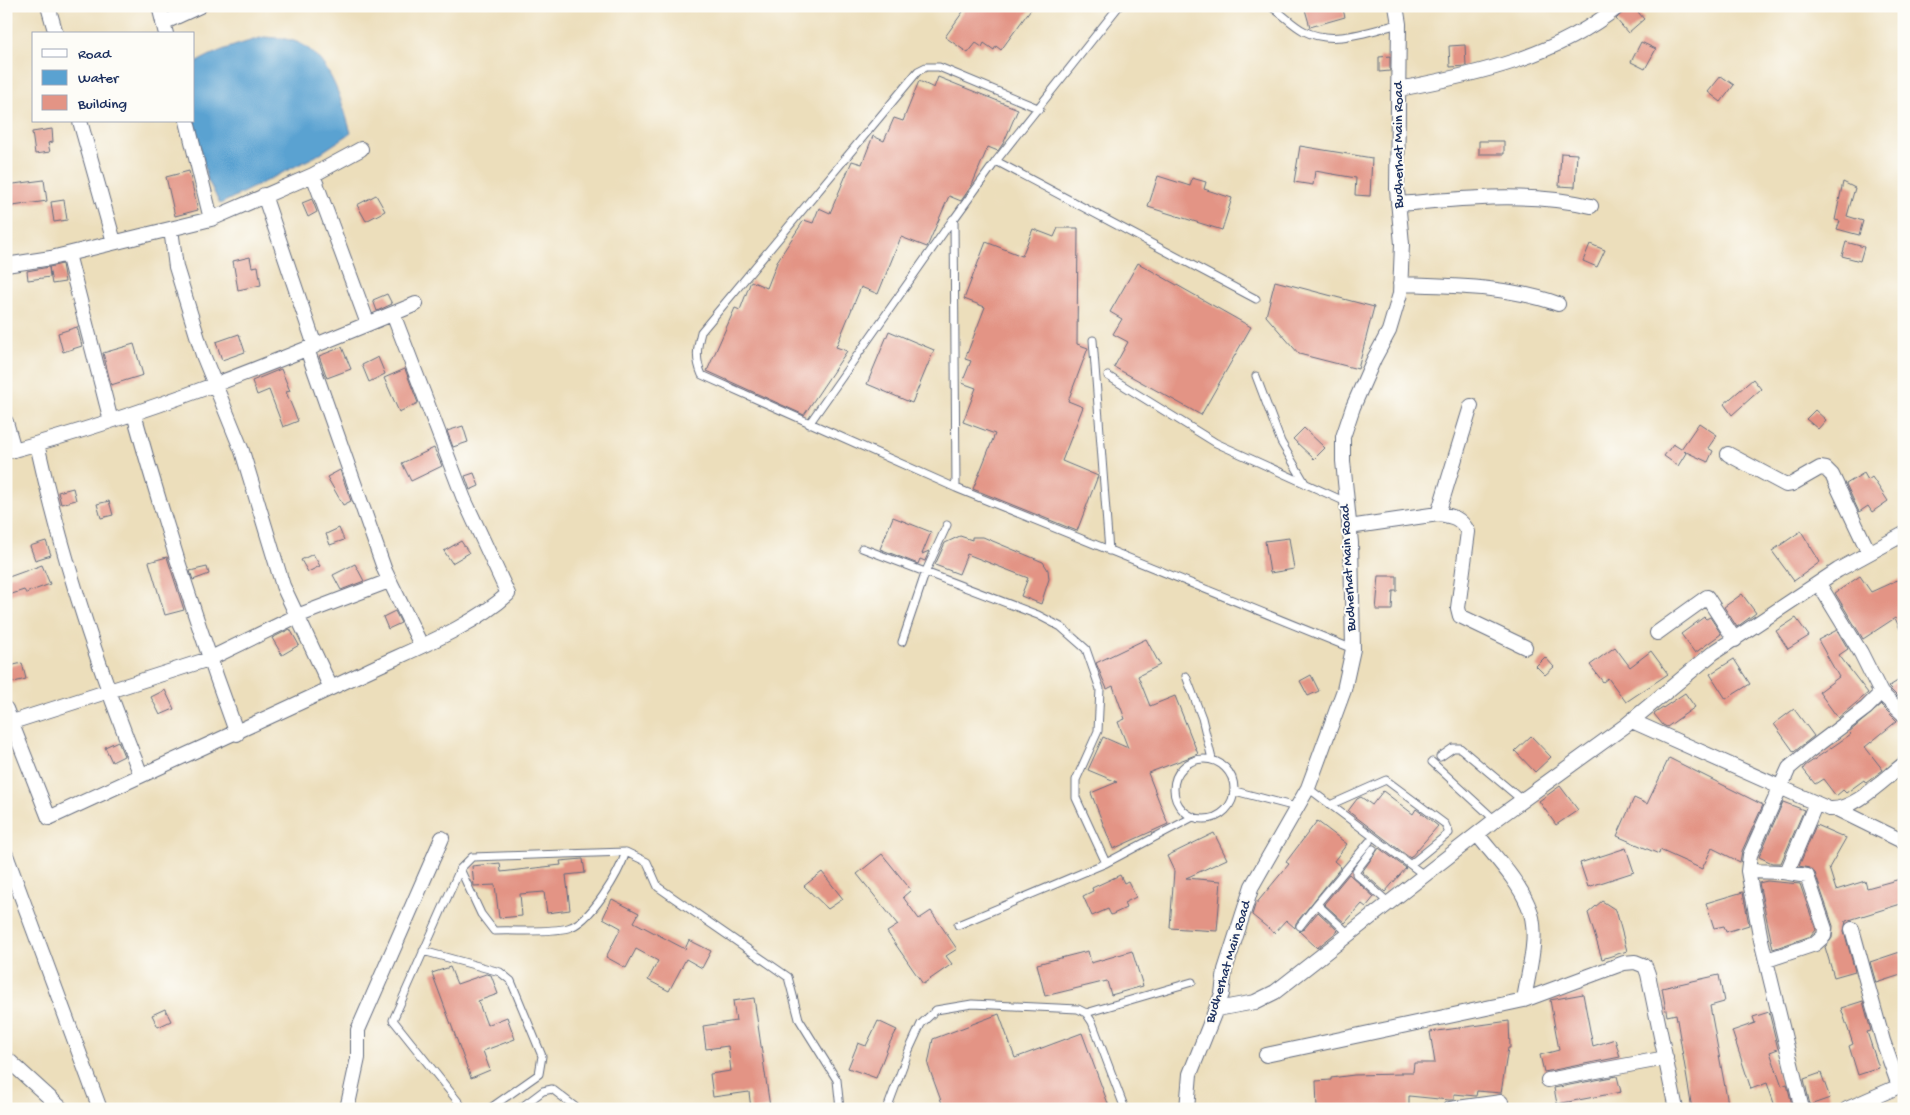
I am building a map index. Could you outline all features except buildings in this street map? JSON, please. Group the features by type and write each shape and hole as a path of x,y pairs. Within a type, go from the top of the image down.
{"street":[{"path":"48,6 55,32"},
{"path":"159,6 164,28 200,6"},
{"name":"Budherhat Main Road","path":"1187,1109 1190,1074 1222,994 1225,970 1252,886 1308,788 1344,690 1352,649 1353,605 1343,437 1352,407 1389,331 1400,294 1402,244 1398,204 1399,89 1396,6"},
{"path":"1399,89 1474,74 1522,59 1559,45 1602,19 1619,6"},
{"path":"80,122 114,242"},
{"path":"187,122 211,219"},
{"path":"6,265 68,254 211,219 313,175 361,149"},
{"path":"313,175 368,324"},
{"path":"264,195 311,347 389,581 421,645"},
{"path":"1398,204 1504,196 1564,200 1591,206"},
{"path":"171,229 176,267 203,355 242,450 283,586 331,688"},
{"path":"68,254 111,421"},
{"path":"1400,284 1438,285 1510,292 1539,297 1558,304"},
{"path":"6,422 10,451 37,444 134,414 215,385 416,304"},
{"path":"6,709 9,723 49,818 141,775 236,734 421,645 491,610 508,594 464,499 393,314"},
{"path":"1438,514 1471,406"},
{"path":"134,414 163,519 236,734"},
{"path":"37,444 53,516 108,692 141,775"},
{"path":"1728,454 1786,485 1792,484 1820,468 1826,470 1832,476 1869,553"},
{"path":"1349,527 1438,514 1452,516 1463,521 1468,532 1458,608 1460,616 1525,648"},
{"path":"1217,1009 1255,1002 1275,992 1495,820 1632,720 1713,653 1838,570 1904,534"},
{"path":"9,723 209,659 297,616 389,581"},
{"path":"1819,584 1861,653 1880,693 1904,715"},
{"path":"1657,633 1707,597 1735,640"},
{"path":"1802,1109 1748,872 1754,841 1789,768 1866,708 1880,693"},
{"path":"1632,720 1829,809 1839,810 1904,842"},
{"path":"1839,810 1853,803 1904,764"},
{"path":"1787,872 1816,803"},
{"path":"1477,834 1517,886 1529,907 1533,931 1524,1000"},
{"path":"347,1109 358,1058 358,1030 442,838"},
{"path":"6,856 100,1109"},
{"path":"1748,872 1787,872 1807,876 1825,929 1824,936 1815,944 1767,960"},
{"path":"1847,1109 1902,1085 1882,1041 1852,929"},
{"path":"1266,1055 1524,1000 1624,963 1635,962 1645,966 1676,1109"},
{"path":"6,1058 62,1109"},
{"path":"1548,1080 1666,1058"},
{"path":"1450,1109 1501,1102"}],"lane":[{"path":"809,424 996,160 1040,109 1119,6"},
{"path":"1270,6 1304,32 1320,36 1338,38 1398,24"},
{"path":"1040,109 939,67 926,67 918,71 701,332 696,352 702,375 956,488 1352,649"},
{"path":"996,160 1256,299"},
{"path":"954,219 956,488"},
{"path":"1093,340 1110,551"},
{"path":"1108,376 1216,443 1346,502"},
{"path":"1256,376 1281,442 1305,483"},
{"path":"902,642 926,572 946,526"},
{"path":"862,548 1038,615 1061,627 1086,649 1100,689 1098,730 1076,780 1076,798 1106,863"},
{"path":"1186,676 1202,718 1212,759"},
{"path":"1440,757 1453,748 1460,748 1522,801"},
{"path":"958,925 1106,863 1193,817 1212,818 1221,815 1233,800 1235,791 1234,780 1229,771 1212,759 1191,761 1183,766 1174,784 1178,804 1193,817"},
{"path":"1432,762 1495,820"},
{"path":"1332,804 1386,780 1445,824 1449,833 1411,864"},
{"path":"1308,788 1332,804 1424,875"},
{"path":"1235,791 1296,807"},
{"path":"1300,926 1369,842"},
{"path":"1373,849 1356,871 1356,874 1388,903"},
{"path":"460,869 481,914 494,931 570,928 592,912 620,869 626,852"},
{"path":"464,1109 393,1020 460,869 472,857 626,852 647,862 658,887 788,977 800,1019 837,1080 840,1109"},
{"path":"1317,904 1349,934"},
{"path":"423,951 500,972 511,980 542,1056 539,1074 489,1109"},
{"path":"1086,1013 1192,982"},
{"path":"887,1109 921,1024 936,1010 972,1004 1078,1010 1086,1013 1092,1022 1125,1109"},
{"path":"518,1109 543,1091 552,1089 578,1109"}],"water":[{"path":"264,37 294,41 303,45 313,53 329,73 340,96 351,133 316,156 220,204 207,178 194,122 195,63 219,51"}]}
